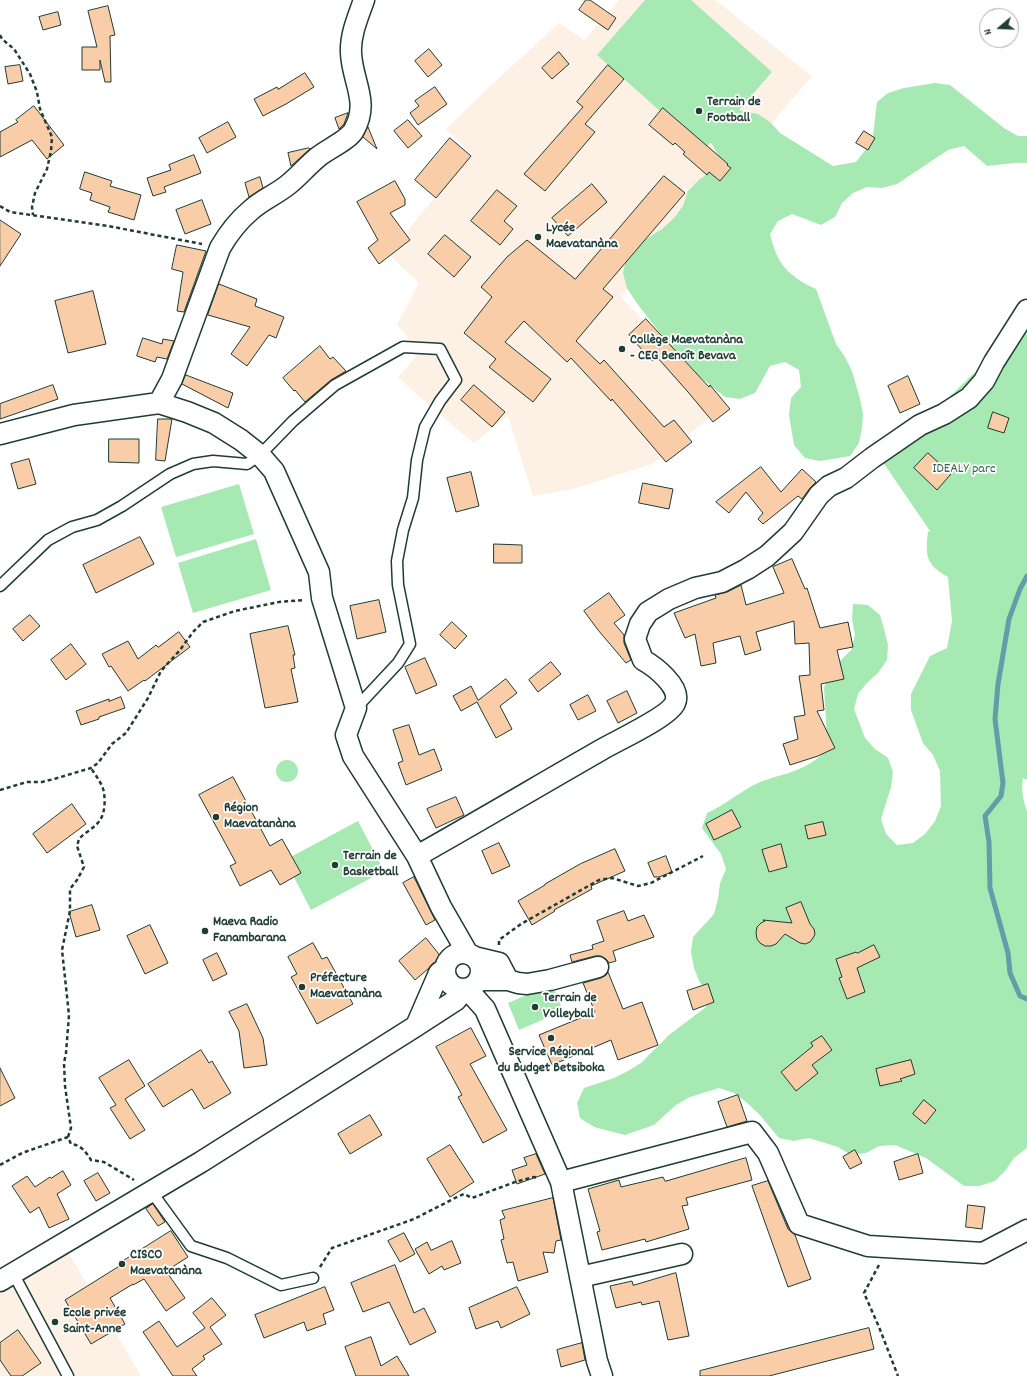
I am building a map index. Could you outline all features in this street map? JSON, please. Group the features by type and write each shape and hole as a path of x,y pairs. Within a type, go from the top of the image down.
{"street":[{"path":"159,403 172,379 220,248 227,235 250,210 295,179 318,156 354,132 359,118 361,104 359,89 353,70 351,52 353,34 364,0"},
{"path":"417,856 645,726 668,711 675,703 675,693 669,682 661,673 653,666 642,660 635,639 640,624 648,612 669,599 695,588 722,582 747,569 767,556 793,532 819,496 830,486 846,478 920,425 944,414 969,398 984,381 994,362 1027,310"},
{"path":"0,434 74,415 159,403 214,423 241,440 260,455 274,471 319,572 322,598 356,708 346,735 353,756 417,856 441,907 459,959"},
{"path":"6,1277 201,1162 456,1000 471,987 482,974 479,961 459,959"},
{"path":"459,959 445,976 447,982 457,990 508,980 527,984 550,980 598,967"},
{"path":"416,1026 439,973 459,959 499,963 508,980"},
{"path":"471,987 485,1009 561,1182 602,1376"},
{"path":"561,1182 752,1132 768,1153 799,1224 868,1246 983,1253 1027,1230"},
{"path":"580,1277 682,1254"}],"lane":[{"path":"0,586 48,540 72,527 97,520 122,506 170,474 193,464 206,462 228,461 247,464 260,455 293,421 335,385 403,347 440,349 456,380 440,401 425,428 417,460 413,498 403,530 397,561 398,585 410,644 398,663 356,708"},
{"path":"151,1191 191,1246 227,1258 281,1285 313,1278"},
{"path":"6,1277 68,1376"}],"path":[{"path":"0,35 2,39 14,49 30,74 37,92 40,109 52,137 51,151 46,169 35,192 32,207 33,215"},
{"path":"0,206 10,212 108,226 220,248"},
{"path":"0,790 28,782 42,782 54,779 91,768 98,763 112,744 126,733 148,698 161,671 203,622 235,611 279,602 322,598"},
{"path":"91,768 102,785 105,805 104,812 101,819 79,839 77,846 84,867 70,889 70,911 62,950 69,1015 64,1063 65,1086 71,1128 68,1137 71,1144 77,1144 90,1160 104,1162 151,1191"},
{"path":"499,963 499,940 521,924 599,880 612,878 638,886 651,883 703,856"},
{"path":"0,1165 22,1153 68,1137"},
{"path":"313,1278 332,1248 414,1219 464,1194 472,1198 515,1182 534,1177 561,1182"},
{"path":"889,1248 864,1293 898,1376"}],"shaded area":[{"name":"Lycée Maevatanàna","path":"619,0 715,0 812,76 621,297 725,405 652,464 573,489 533,496 508,416 474,443 433,409 398,377 416,357 406,335 397,325 419,283 388,254 471,154 446,129 559,23 584,40"},
{"name":"Ecole privée Saint-Anne","path":"57,1233 141,1376 0,1376 0,1269"}],"green space":[{"path":"645,0 691,0 772,72 739,110 758,114 770,122 780,133 833,166 856,162 866,149 873,135 877,102 888,93 904,88 935,83 950,85 1004,128 1018,136 1027,136 1027,163 987,166 964,146 948,150 897,184 882,188 867,187 853,193 842,203 835,217 821,225 792,214 778,221 770,234 776,253 785,268 798,279 816,289 836,344 852,371 863,414 859,443 850,456 820,461 805,458 794,445 789,415 791,398 801,387 799,370 785,362 770,366 755,393 740,399 725,397 700,377 666,341 627,288 623,273 626,258 635,246 662,229 674,218 683,206 688,191 711,171 719,157 712,144 710,143 704,150 597,55"},
{"name":"IDEALY parc","path":"1027,321 1027,780 1023,778 1022,786 1023,799 1027,811 1027,1148 1014,1158 1005,1171 995,1181 979,1186 964,1186 926,1158 895,1145 879,1146 866,1153 851,1155 838,1147 809,1138 794,1141 779,1138 759,1114 746,1102 734,1093 719,1088 690,1097 676,1105 654,1125 625,1135 594,1127 580,1118 577,1103 584,1088 614,1078 641,1063 669,1035 706,1007 711,992 700,983 694,968 691,952 693,937 714,914 720,883 726,869 721,854 702,828 707,813 758,783 806,766 825,752 827,737 824,688 829,672 851,650 855,635 852,619 853,604 868,605 880,615 888,645 887,660 878,673 858,694 854,709 865,738 875,749 888,758 893,772 891,787 881,819 886,834 897,845 913,843 925,834 935,821 941,806 940,771 933,755 923,743 911,710 911,694 930,656 947,648 952,621 948,577 931,564 927,553 928,532 930,531 876,452 926,420"},
{"path":"239,484 254,534 176,557 161,507"},
{"path":"256,539 271,590 193,613 178,563"},
{"path":"283,760 291,760 298,767 298,775 291,782 283,782 276,775 276,767"},
{"name":"Terrain de Basketball","path":"358,821 384,871 311,910 285,860"},
{"name":"Terrain de Volleyball","path":"552,984 563,1011 519,1030 508,1003"}],"building":[{"path":"586,0 590,0 616,18 608,30 579,10"},
{"path":"108,6 115,35 110,36 111,82 105,82 100,60 100,70 82,70 82,47 97,47 88,11"},
{"path":"58,12 61,25 43,30 39,17"},
{"path":"429,49 442,65 428,77 415,61"},
{"path":"559,52 569,64 552,79 542,68"},
{"path":"20,65 23,81 8,84 5,67"},
{"path":"608,65 624,79 585,124 595,132 545,191 524,174 583,107 577,102"},
{"path":"305,73 314,87 263,116 254,99 277,87 278,89"},
{"path":"435,87 447,104 418,125 410,113 419,106 415,101"},
{"path":"34,106 64,145 47,159 32,140 0,157 0,132 18,122 16,120"},
{"path":"663,108 728,164 727,165 731,168 720,181 709,172 707,175 683,154 685,152 675,143 673,145 649,125"},
{"path":"348,113 344,124 339,129 335,118"},
{"path":"408,120 422,136 408,148 394,131"},
{"path":"228,122 236,137 207,153 199,138"},
{"path":"368,127 377,149 363,137"},
{"path":"864,131 875,138 868,150 856,143"},
{"path":"450,138 471,156 436,198 415,180"},
{"path":"310,149 291,166 288,153"},
{"path":"194,155 201,173 164,187 166,192 153,196 147,178 171,170 169,165"},
{"path":"85,172 112,181 110,186 141,195 134,220 108,212 110,207 90,200 92,193 80,189"},
{"path":"664,176 685,193 603,289 613,297 576,341 600,364 604,360 664,427 674,420 692,442 666,462 612,399 611,401 571,358 567,362 524,321 505,342 551,379 533,402 489,367 496,359 464,333 492,297 481,287 507,257 527,240 575,279"},
{"path":"260,177 263,188 249,197 245,183"},
{"path":"395,181 405,199 405,205 390,213 410,240 379,264 368,248 378,240 357,202"},
{"path":"592,184 607,202 568,236 552,218"},
{"path":"497,190 517,206 504,221 513,229 500,245 471,221"},
{"path":"202,200 211,224 185,234 176,210"},
{"path":"0,220 21,234 0,266"},
{"path":"445,235 471,257 454,277 428,254"},
{"path":"177,245 206,251 184,312 177,311 183,272 172,269"},
{"path":"219,284 257,299 255,306 284,317 276,338 269,335 247,366 231,354 250,327 208,315"},
{"path":"93,291 106,344 68,353 55,301"},
{"path":"646,319 709,387 710,385 730,409 713,422 657,357 652,361 629,335"},
{"path":"143,338 162,344 163,339 174,341 167,359 157,357 155,362 137,356"},
{"path":"320,346 330,359 333,357 346,371 331,380 305,402 283,378"},
{"path":"186,375 233,393 228,408 182,384"},
{"path":"908,376 920,404 900,413 888,386"},
{"path":"53,385 58,399 0,419 0,404"},
{"path":"474,385 505,412 492,427 461,400"},
{"path":"993,412 1009,418 1004,433 988,428"},
{"path":"158,419 172,419 165,461 156,460"},
{"path":"109,439 139,439 139,463 109,462"},
{"path":"928,453 951,474 937,490 914,468"},
{"path":"29,459 36,484 18,489 11,464"},
{"path":"761,467 781,492 802,469 816,482 802,499 798,496 763,524 758,519 763,513 746,492 729,513 716,502"},
{"path":"471,472 479,506 456,512 447,478"},
{"path":"643,483 673,489 669,509 639,503"},
{"path":"140,537 154,564 96,593 83,565"},
{"path":"494,544 522,545 522,563 494,563"},
{"path":"792,559 805,589 807,588 820,628 848,622 853,647 837,650 844,679 821,684 824,710 817,711 835,748 818,756 790,765 783,744 798,739 794,717 805,715 799,676 810,675 809,643 795,644 794,621 756,632 761,650 745,655 740,636 713,643 716,663 701,666 695,634 685,638 674,613 716,598 715,595 727,592 741,585 746,605 784,593 773,567"},
{"path":"609,593 625,615 614,623 624,635 624,643 631,660 626,663 584,611"},
{"path":"379,600 386,632 357,639 350,606"},
{"path":"30,615 40,626 23,641 13,629"},
{"path":"452,622 467,636 455,649 440,635"},
{"path":"288,626 295,655 293,655 295,668 291,669 298,702 265,708 250,634"},
{"path":"179,632 190,647 145,681 144,680 128,691 111,666 109,667 102,654 128,641 138,659 156,645 158,647"},
{"path":"71,644 86,664 66,680 51,660"},
{"path":"425,658 437,685 416,694 405,667"},
{"path":"551,662 561,674 538,692 529,680"},
{"path":"506,679 517,693 500,706 512,729 496,738 477,702 461,711 453,696 471,686 478,700"},
{"path":"627,691 637,713 618,723 607,701"},
{"path":"588,695 596,711 578,720 570,705"},
{"path":"121,697 125,708 81,725 76,711 109,699 109,701"},
{"path":"409,725 419,755 434,749 442,770 406,785 398,763 403,761 393,730"},
{"path":"233,777 270,846 282,839 301,873 280,885 271,870 240,886 230,866 236,863 199,795"},
{"path":"456,797 464,815 436,828 427,809"},
{"path":"72,804 86,824 47,853 33,834"},
{"path":"732,810 741,827 714,840 706,824"},
{"path":"823,822 826,835 808,839 805,826"},
{"path":"499,843 510,866 492,874 482,851"},
{"path":"781,844 787,867 769,872 762,850"},
{"path":"615,849 625,871 591,886 592,889 554,910 555,911 532,925 518,901 580,864"},
{"path":"666,856 672,872 659,877 654,877 648,863"},
{"path":"414,877 435,920 426,925 403,883"},
{"path":"801,902 810,924 814,929 815,934 810,942 805,944 800,943 785,934 776,944 771,946 765,946 760,943 757,939 756,933 757,927 765,921 763,920 792,923 786,908"},
{"path":"92,905 100,930 76,937 69,912"},
{"path":"624,911 628,921 644,915 654,937 613,951 616,961 609,963 601,956 595,956 572,962 570,955 593,949 592,945 604,941 597,921"},
{"path":"150,925 168,963 145,974 127,936"},
{"path":"426,938 442,958 432,964 415,980 399,961"},
{"path":"313,943 322,959 327,957 353,1004 317,1024 291,977 297,974 288,957"},
{"path":"874,945 880,957 857,968 865,992 847,999 839,978 842,977 836,959 856,952 857,953"},
{"path":"217,953 227,974 213,981 203,960"},
{"path":"608,972 623,1009 642,1002 658,1045 618,1060 611,1040 552,1065 539,1035 595,1012 583,983 601,978"},
{"path":"708,984 714,1002 693,1010 687,991"},
{"path":"247,1004 263,1038 267,1065 244,1068 239,1031 229,1012"},
{"path":"471,1028 486,1056 470,1064 507,1130 483,1143 458,1097 462,1095 436,1047"},
{"path":"822,1036 832,1050 812,1065 818,1073 796,1091 781,1072 813,1046 811,1043"},
{"path":"201,1050 209,1063 212,1061 231,1093 204,1109 192,1089 163,1107 148,1084"},
{"path":"129,1060 145,1086 125,1099 145,1130 130,1139 110,1108 116,1105 99,1078"},
{"path":"911,1060 915,1074 900,1079 902,1081 880,1086 876,1069"},
{"path":"0,1068 15,1098 0,1106"},
{"path":"738,1095 747,1121 727,1127 718,1102"},
{"path":"924,1100 936,1110 925,1124 913,1114"},
{"path":"370,1115 382,1135 350,1154 338,1134"},
{"path":"450,1145 474,1182 450,1197 427,1159"},
{"path":"855,1150 862,1163 850,1169 843,1157"},
{"path":"536,1154 545,1174 517,1184 512,1170 527,1165 524,1158"},
{"path":"918,1154 923,1173 899,1180 894,1162"},
{"path":"746,1158 752,1180 686,1198 688,1205 682,1206 689,1229 646,1242 645,1239 602,1250 597,1232 600,1231 588,1189 619,1180 621,1187 663,1177 665,1181"},
{"path":"63,1171 71,1185 57,1194 69,1219 49,1228 39,1207 30,1213 12,1186 27,1176 35,1187 50,1177 51,1178"},
{"path":"98,1173 110,1193 96,1201 84,1181"},
{"path":"768,1181 788,1229 795,1235 811,1279 788,1287 752,1186"},
{"path":"553,1198 561,1240 556,1241 554,1253 543,1252 548,1272 518,1281 513,1262 507,1263 501,1240 504,1239 500,1220 505,1218 502,1211"},
{"path":"153,1204 165,1222 158,1226 146,1209"},
{"path":"968,1205 985,1207 982,1229 966,1227"},
{"path":"171,1231 188,1257 166,1271 185,1298 166,1311 144,1279 133,1284 110,1298 125,1324 91,1344 65,1300 121,1265 120,1263"},
{"path":"404,1233 415,1254 400,1262 388,1241"},
{"path":"452,1241 461,1263 444,1270 442,1266 429,1274 415,1249 427,1242 431,1250"},
{"path":"395,1265 414,1313 424,1308 436,1332 410,1345 389,1302 363,1312 351,1283"},
{"path":"676,1273 689,1336 668,1340 659,1301 642,1305 641,1302 616,1308 610,1286 632,1281 633,1285"},
{"path":"325,1287 334,1310 323,1314 326,1324 307,1331 304,1322 264,1338 255,1315"},
{"path":"517,1287 530,1314 501,1328 498,1321 476,1329 469,1308"},
{"path":"212,1298 226,1315 210,1327 222,1344 203,1356 205,1359 192,1369 197,1376 173,1376 143,1332 159,1321 177,1347 205,1328 193,1313"},
{"path":"869,1328 874,1349 769,1376 700,1376 700,1371"},
{"path":"18,1330 41,1363 22,1376 11,1376 0,1360 0,1343"},
{"path":"371,1337 381,1366 397,1356 409,1376 356,1376 345,1347"},
{"path":"582,1343 585,1360 561,1367 557,1350"}],"waterway":[{"path":"1027,576 1020,589 1009,619 998,684 995,719 1003,783 1001,796 985,816 989,842 990,888 1008,953 1010,973 1020,996 1027,999"}],"place":[{"name":"Terrain de Football","path":"699,111"},
{"name":"Lycée Maevatanàna","path":"538,237"},
{"name":"Collège Maevatanàna - CEG Benoît Bevava","path":"622,349"},
{"name":"Région Maevatanàna","path":"216,817"},
{"name":"Terrain de Basketball","path":"335,865"},
{"name":"Maeva Radio Fanambarana","path":"205,931"},
{"name":"Préfecture Maevatanàna","path":"302,987"},
{"name":"Terrain de Volleyball","path":"535,1007"},
{"name":"Service Régional du Budget Betsiboka","path":"551,1038"},
{"name":"CISCO Maevatanàna","path":"122,1264"},
{"name":"Ecole privée Saint-Anne","path":"55,1322"}]}
